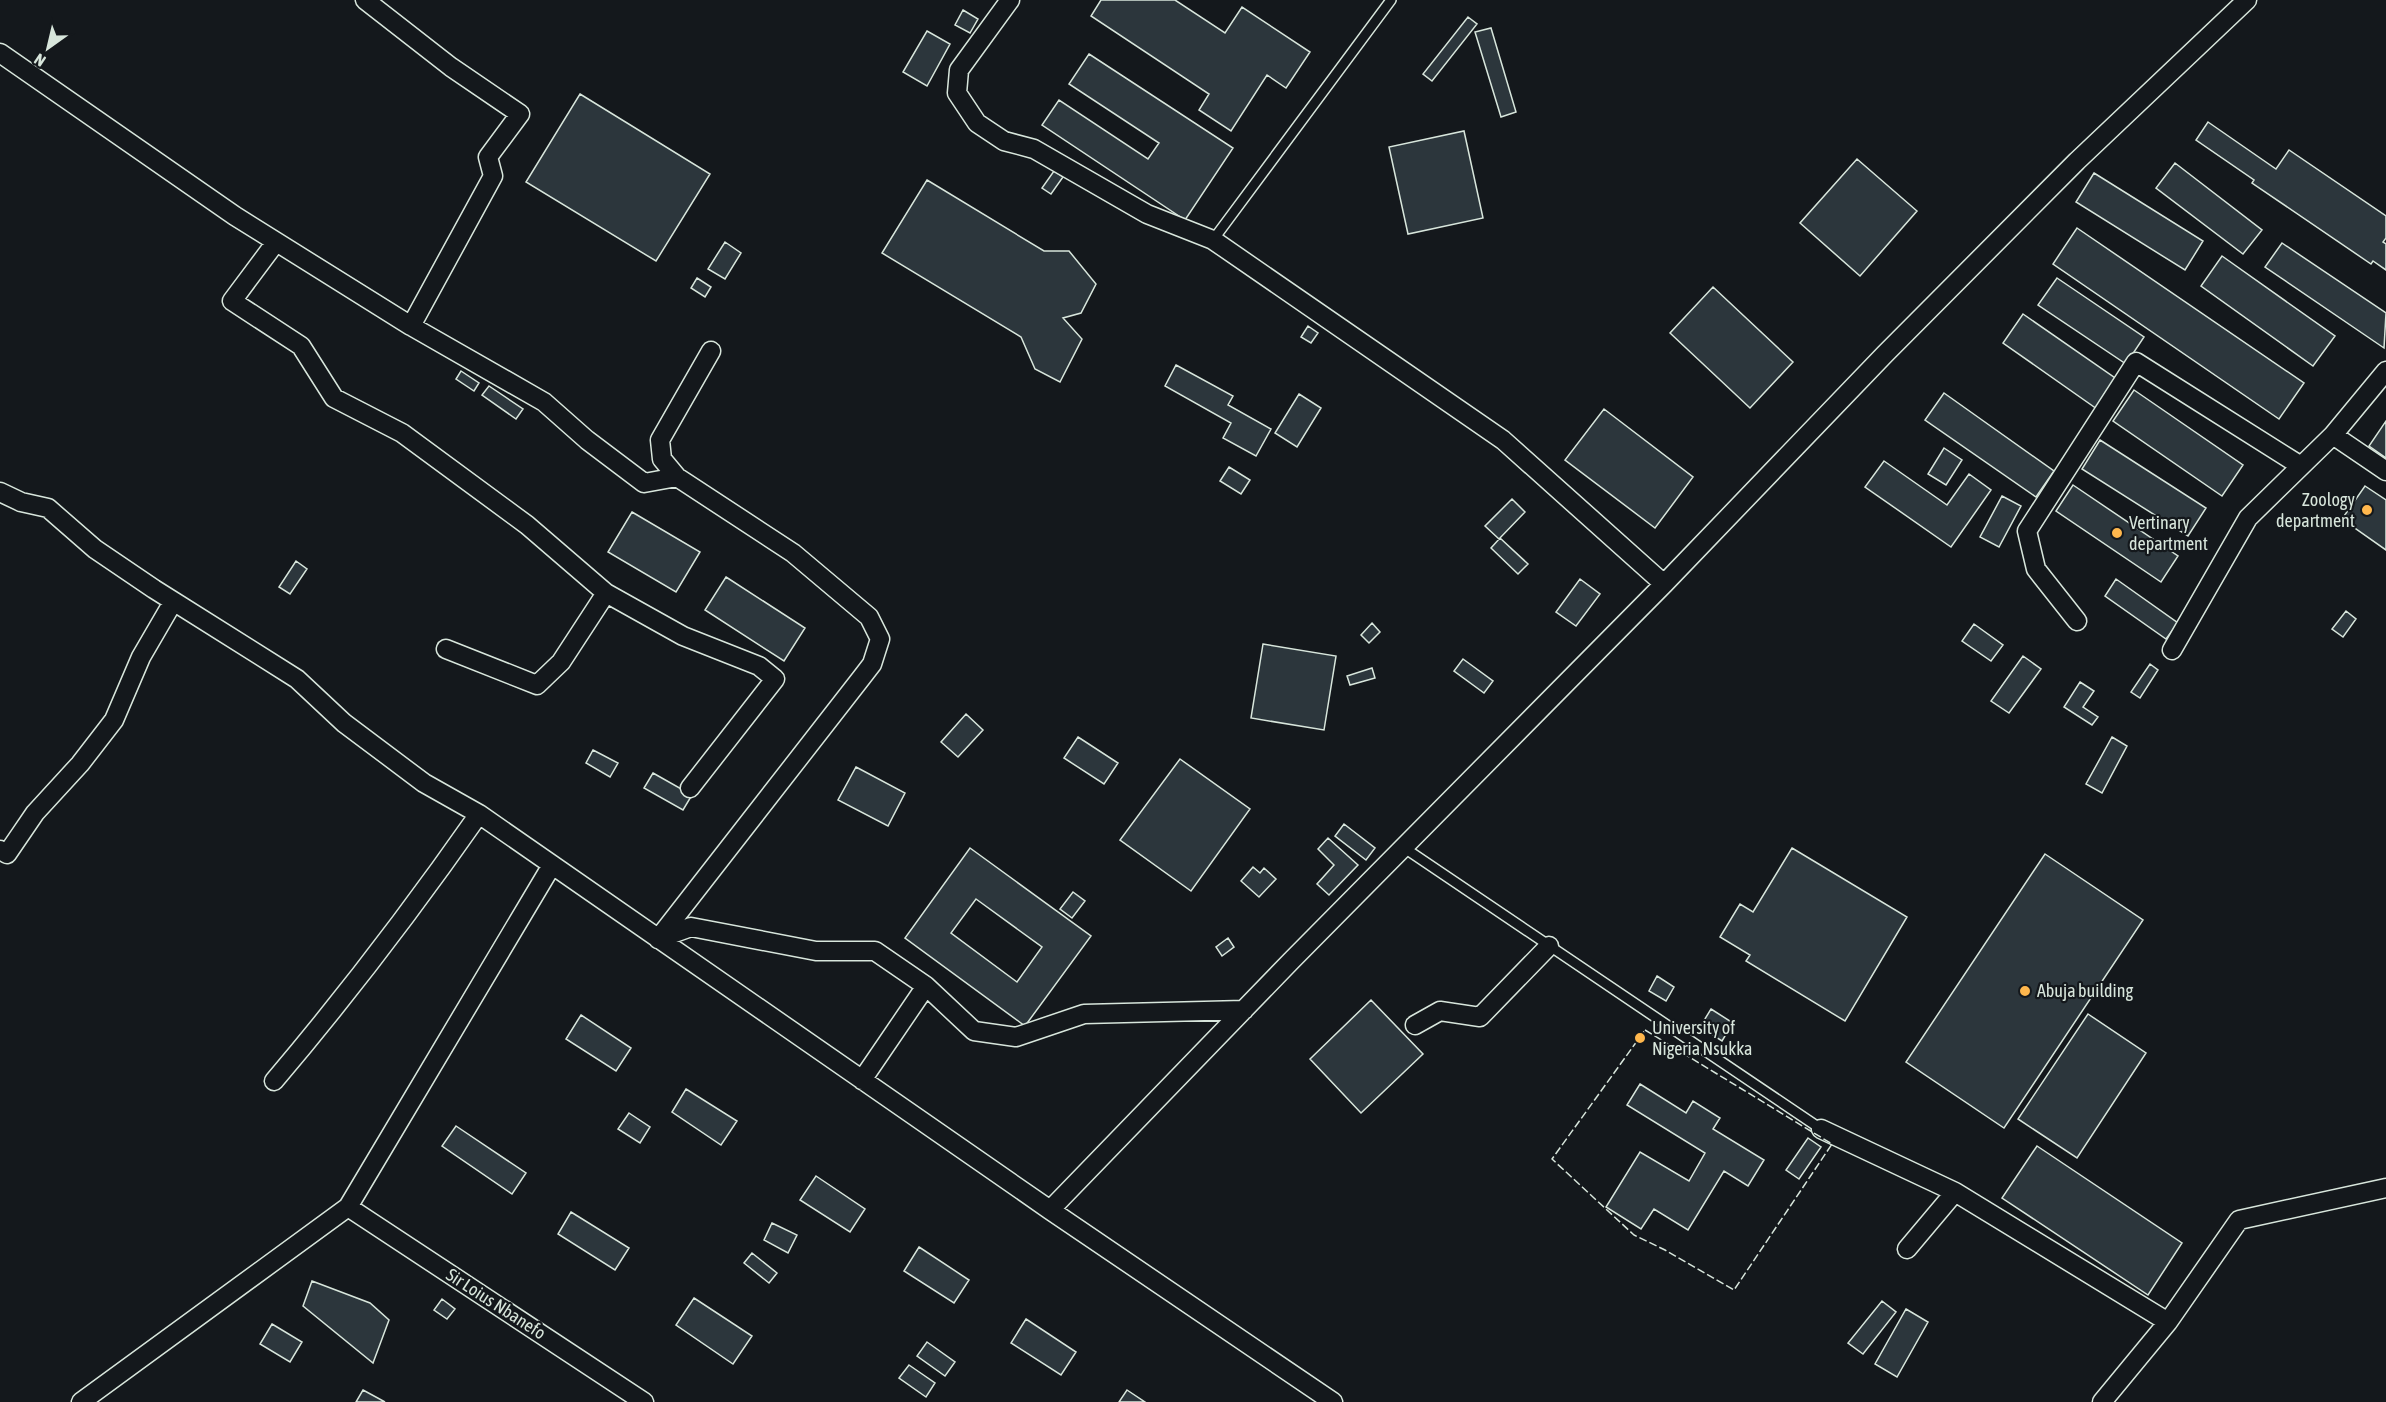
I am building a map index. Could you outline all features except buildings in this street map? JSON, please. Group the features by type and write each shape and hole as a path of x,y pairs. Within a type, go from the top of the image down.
{"street":[{"path":"365,0 451,67 520,114 488,157 493,176 411,326"},
{"path":"1010,0 959,70 957,93 977,123 1004,141 1034,149 1147,214 1214,240 1503,440 1664,584"},
{"path":"1050,1210 1664,584 1885,354 2027,211 2247,0"},
{"path":"0,53 276,242 411,326 544,402 587,440 644,483 677,477"},
{"path":"276,242 232,301 301,346 334,398 402,433 527,525 606,593 683,636 759,666 775,679 690,788"},
{"path":"658,939 862,677 872,663 880,639 869,617 793,553 677,477 662,459 660,440 711,351"},
{"path":"2077,621 2036,569 2027,531 2136,362 2301,466"},
{"path":"2172,650 2248,518 2332,435 2386,371"},
{"path":"2332,435 2386,471"},
{"path":"0,492 21,502 48,508 95,549 173,602 297,680 344,723 424,783 479,814 1050,1210 1333,1402"},
{"path":"446,649 537,685 561,662 606,593"},
{"path":"0,850 7,854 35,813 80,764 114,720 141,657 173,602"},
{"path":"274,1082 367,969 479,814"},
{"path":"81,1402 348,1207 552,865"},
{"path":"658,939 691,927 816,951 874,951 926,986 974,1030 1016,1037 1084,1014 1244,1010"},
{"path":"1415,1025 1440,1011 1480,1017 1549,946"},
{"path":"862,1080 926,986"},
{"path":"1821,1129 1955,1192 2168,1322"},
{"path":"2102,1402 2168,1322 2239,1220 2386,1188"},
{"path":"1906,1249 1955,1192"},
{"name":"Sir Loius Nbanefo","path":"348,1207 644,1402"}],"lane":[{"path":"1214,240 1391,0"},
{"path":"1403,848 1821,1129"}],"fence":[{"path":"1645,1030 1832,1144 1734,1290 1634,1235 1552,1159 1645,1030"}],"place":[{"name":"Zoology department","path":"2367,510"},
{"name":"Vertinary department","path":"2117,533"},
{"name":"Abuja building","path":"2025,991"},
{"name":"University of Nigeria Nsukka","path":"1640,1038"}]}
